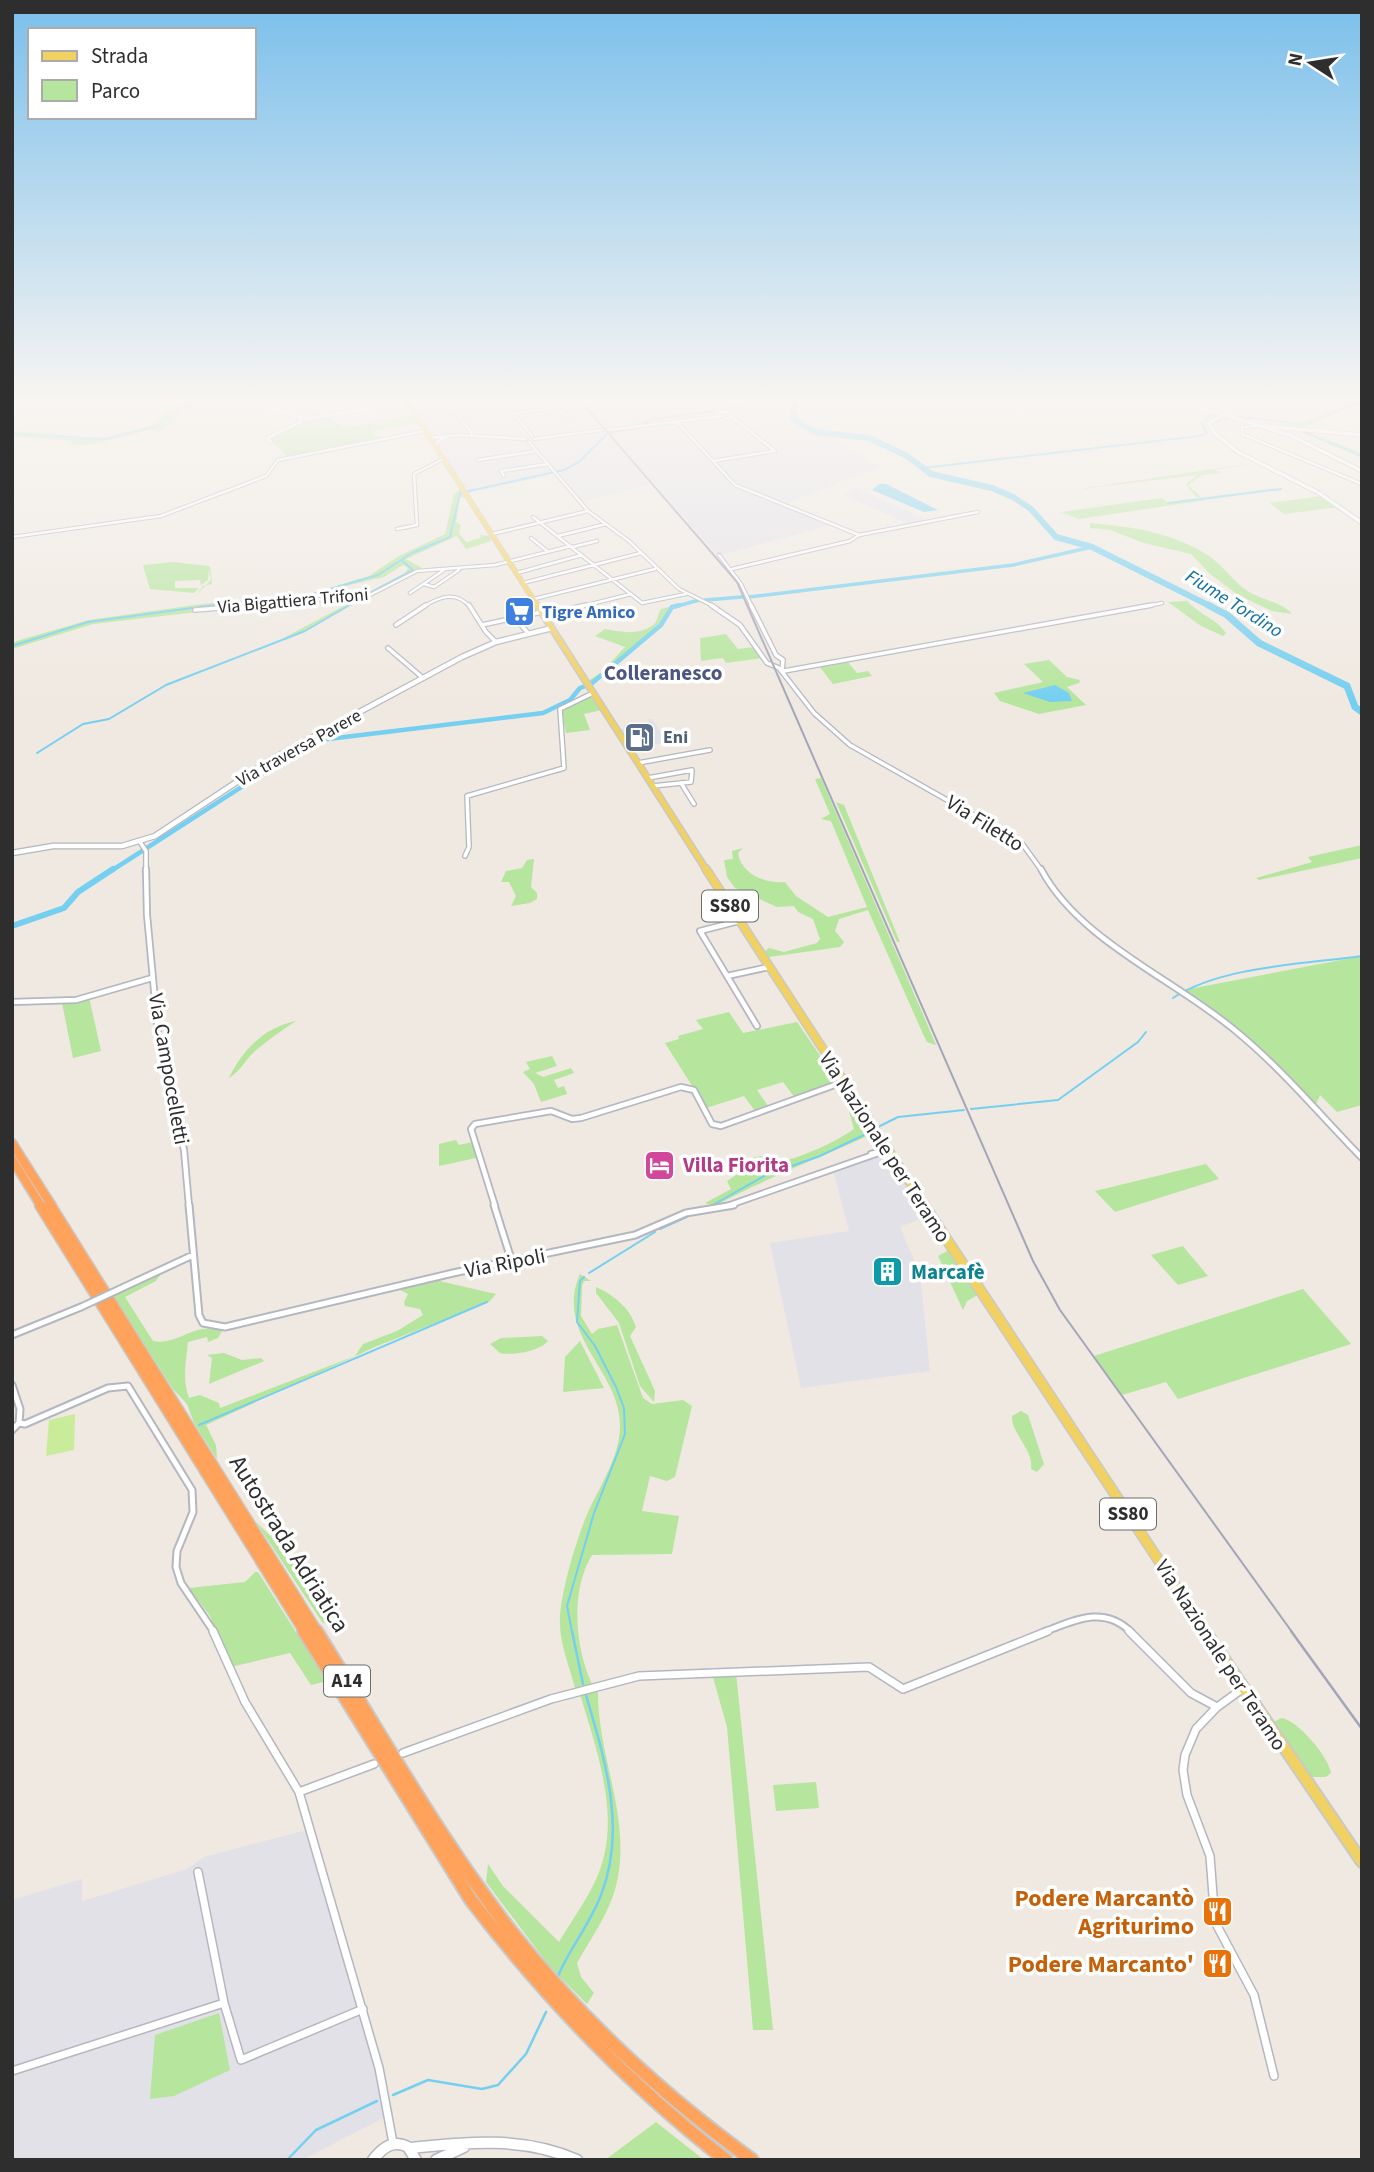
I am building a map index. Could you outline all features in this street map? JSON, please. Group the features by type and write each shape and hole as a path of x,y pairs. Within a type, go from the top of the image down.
{"highway":[{"name":"Autostrada Adriatica","path":"12,1143 449,1844 505,1926 547,1978 626,2059 688,2112 752,2160"},
{"name":"Autostrada Adriatica","path":"12,1159 471,1900 517,1962 585,2038 648,2098 726,2160"}],"main road":[{"name":"Via Nazionale per Teramo","path":"469,498 843,1083 1243,1689 1362,1862"},
{"path":"373,2160 378,2151 393,2143 410,2148 519,2142 560,2150 577,2160"},
{"path":"436,2160 469,2145"},
{"path":"410,2148 416,2160"}],"street":[{"path":"12,537 160,516 207,498"},
{"path":"397,529 417,525 415,498"},
{"name":"Via Filetto","path":"578,498 588,511 641,553 686,594 720,609 736,621 767,663 783,671 805,704 841,738 1021,842 1033,853 1047,886 1059,900 1127,955 1218,1016 1278,1070 1362,1158"},
{"path":"768,498 859,535 978,512"},
{"path":"1328,498 1362,523"},
{"path":"492,534 588,511"},
{"path":"533,517 643,603 686,594"},
{"path":"557,536 606,524"},
{"path":"732,569 850,541 859,538 859,535"},
{"path":"531,538 548,552"},
{"name":"Via Bigattiera Trifoni","path":"195,610 370,595 417,571 460,569 510,562 597,541"},
{"path":"523,583 641,553"},
{"path":"517,573 582,555"},
{"path":"719,555 732,569 776,655 783,660 783,671 1162,603"},
{"path":"410,593 445,569"},
{"path":"423,584 434,587 460,569"},
{"path":"534,598 656,569"},
{"path":"482,625 515,618 544,616 631,594"},
{"path":"396,625 439,596 446,595 464,599 487,636 496,642"},
{"path":"540,631 544,616"},
{"path":"515,618 528,633"},
{"name":"Via traversa Parere","path":"14,852 53,846 110,847 140,842 170,829 238,780 280,754 340,726 422,678 496,642 528,633 554,631"},
{"path":"388,648 422,678"},
{"path":"465,856 469,847 467,796 564,768 560,709 590,688"},
{"path":"638,764 710,750"},
{"path":"648,778 692,769 691,782 653,786"},
{"path":"681,783 694,804"},
{"name":"Via Campocelletti","path":"140,842 145,849 152,978 159,1043 184,1150 194,1255"},
{"path":"739,921 700,931 757,1026"},
{"path":"727,976 769,967"},
{"path":"12,1002 76,1000 152,978"},
{"path":"512,1262 471,1129 475,1124 551,1111 572,1119 581,1118 681,1087 694,1090 712,1124 721,1126 843,1083"},
{"path":"875,1153 879,1137"},
{"path":"875,1153 887,1150"},
{"path":"875,1153 897,1164"},
{"name":"Via Ripoli","path":"194,1255 199,1315 203,1323 225,1327 645,1233 686,1213 730,1206 875,1153"},
{"path":"12,1335 81,1307 194,1255"},
{"path":"12,1430 19,1423 51,1418 113,1384 125,1385 133,1391 192,1490 193,1512 177,1550 176,1567 181,1583 211,1624 245,1702 299,1792 379,2068 393,2143"},
{"path":"12,1385 20,1409 19,1423"},
{"path":"403,1754 551,1699 639,1676 869,1667 903,1689 1082,1617 1098,1614 1115,1619 1125,1626 1191,1693 1217,1707"},
{"path":"1243,1689 1198,1724 1184,1747 1185,1788 1209,1850 1211,1901 1216,1924 1244,1974 1270,2045 1274,2076"},
{"path":"299,1792 374,1764"},
{"path":"198,1872 224,2003 241,2060 363,2009"},
{"path":"12,2071 224,2003"}],"shaded area":[{"path":"578,498 595,498 581,502"},
{"path":"667,498 798,498 786,503 834,524 718,556"},
{"path":"852,498 878,498 923,518 924,521 909,524"},
{"path":"649,719 652,719 668,742 631,749 619,730 648,725"},
{"path":"888,1152 927,1216 900,1227 920,1274 930,1371 801,1388 770,1243 849,1231 833,1170"},
{"path":"314,1828 393,2113 302,2160 12,2160 12,1900 82,1879 82,1901 187,1869 204,1857"}],"green space":[{"path":"453,498 460,498 456,522 461,525 459,533 466,542 481,538 480,535 489,536 491,541 466,549 457,536 406,559 422,568 286,640 282,639 405,573 408,568 403,565 384,577 315,593 311,599 93,624 12,649 12,643 89,620 195,605 309,594 369,576 399,556 445,534"},
{"path":"1159,498 1168,503 1218,498 1079,519 1061,512"},
{"path":"1326,498 1339,507 1284,514 1270,503"},
{"path":"1090,523 1136,529 1181,541 1209,556 1249,592 1292,614 1272,611 1238,595 1209,573 1191,554 1144,543 1110,530 1090,528"},
{"path":"173,562 209,566 212,584 206,585 211,580 209,570 208,580 201,585 200,580 175,581 175,588 199,588 194,593 150,589 143,565"},
{"path":"1187,601 1226,633 1223,636 1201,626 1168,602"},
{"path":"672,606 658,626 596,682 590,684 588,681 602,672 625,647 595,636 605,629 630,632 643,630 654,624 661,609"},
{"path":"726,634 738,649 755,647 763,658 726,663 723,658 701,661 700,638"},
{"path":"1049,660 1067,677 1080,680 1079,683 1067,687 1086,705 1039,714 1000,701 994,693 1043,682 1024,664"},
{"path":"847,661 857,673 868,671 872,676 833,684 819,666"},
{"path":"591,695 602,710 584,714 590,730 566,733 561,709"},
{"path":"821,778 936,1045 927,1042 868,910 839,919 835,931 844,942 840,947 769,957 764,952 769,948 784,952 817,943 820,939 813,919 798,912 794,906 777,907 735,888 727,877 724,860 733,859 732,851 743,848 738,853 749,872 762,879 785,882 796,896 828,917 867,907 831,821 821,819 830,814 815,779"},
{"path":"836,802 844,805 900,942 897,942"},
{"path":"1362,845 1362,858 1259,880 1256,878 1312,862 1308,857"},
{"path":"534,859 531,887 537,893 537,899 511,906 516,896 509,882 501,882 506,871 522,868 527,860"},
{"path":"1362,956 1362,1105 1337,1112 1320,1095 1315,1107 1228,1022 1184,990"},
{"path":"89,997 101,1051 73,1058 62,1003"},
{"path":"729,1012 743,1033 797,1022 838,1082 795,1098 783,1082 757,1090 768,1106 755,1111 744,1096 706,1108 665,1043 703,1029 696,1020"},
{"path":"296,1021 255,1051 229,1078 256,1041 274,1028"},
{"path":"552,1056 557,1066 535,1073 543,1077 571,1068 574,1073 554,1080 558,1088 564,1086 567,1094 541,1102 534,1084 523,1072 530,1069 526,1062"},
{"path":"842,1087 872,1134 773,1177 715,1206 705,1203 731,1189 727,1181 742,1171 751,1158 762,1156 777,1162 795,1158 854,1129"},
{"path":"456,1140 459,1145 473,1142 476,1158 439,1166 439,1144"},
{"path":"1206,1164 1219,1179 1115,1212 1095,1191"},
{"path":"1183,1246 1208,1276 1178,1285 1151,1255"},
{"path":"949,1250 978,1295 967,1301 963,1310 938,1256"},
{"path":"163,1271 156,1281 125,1297 153,1341 171,1340 203,1329 222,1331 218,1338 208,1342 207,1337 188,1342 185,1370 189,1398 200,1395 219,1403 220,1408 355,1356 363,1344 397,1331 423,1315 420,1309 405,1306 408,1294 398,1289 435,1280 496,1294 489,1302 377,1346 206,1425 216,1445 217,1459 194,1423 187,1404 173,1389 113,1295"},
{"path":"580,1274 591,1281 584,1281 582,1286 581,1316 592,1334 598,1329 617,1325 643,1398 652,1404 683,1400 692,1406 675,1477 667,1481 650,1476 642,1511 679,1516 672,1554 592,1555 580,1585 577,1620 582,1654 592,1684 575,1688 561,1634 562,1600 580,1533 613,1459 620,1428 618,1408 611,1389 581,1335 575,1316 574,1296"},
{"path":"596,1287 609,1294 630,1314 636,1327 630,1336 655,1391 654,1402 640,1386 619,1323 596,1293"},
{"path":"1303,1289 1351,1344 1178,1399 1166,1382 1122,1395 1094,1356"},
{"path":"542,1336 548,1341 544,1345 519,1353 500,1353 490,1344 501,1338"},
{"path":"580,1341 604,1388 563,1392 565,1357"},
{"path":"224,1353 242,1360 261,1358 264,1361 209,1384 212,1358 207,1355"},
{"path":"1021,1411 1028,1415 1044,1464 1037,1472 1031,1469 1029,1455 1013,1423 1012,1416"},
{"path":"75,1414 74,1450 46,1456 49,1420"},
{"path":"256,1522 316,1580 323,1602 341,1625 331,1627 322,1622"},
{"path":"258,1572 327,1681 311,1685 290,1653 231,1667 210,1616 189,1588 245,1582"},
{"path":"736,1673 773,2030 753,2030 727,1727 712,1674"},
{"path":"598,1688 602,1737 617,1811 620,1861 609,1906 577,1963 581,1977 594,1993 587,2004 550,1967 486,1882 488,1864 503,1886 559,1942 585,1900 604,1856 608,1815 602,1773 579,1691"},
{"path":"1282,1718 1296,1726 1312,1741 1325,1758 1331,1773 1326,1777 1310,1777 1271,1723"},
{"path":"816,1782 819,1808 776,1811 773,1785"},
{"path":"219,2013 230,2070 174,2096 150,2099 155,2035"},
{"path":"656,2122 704,2160 605,2160"}],"water":[{"path":"892,498 915,498 938,510 924,512"},
{"path":"1055,685 1069,693 1072,701 1050,702 1023,693"}],"waterway":[{"path":"401,560 450,537 459,498"},
{"name":"Fiume Tordino","path":"1015,498 1031,509 1056,537 1092,547 1208,605"},
{"path":"1168,503 1205,498"},
{"path":"749,597 1013,565 1092,547"},
{"path":"198,607 313,594 378,575 401,560"},
{"path":"368,594 413,570 401,560"},
{"path":"37,753 83,724 109,719 166,685 305,631 365,596"},
{"path":"705,600 742,597"},
{"path":"674,607 699,600"},
{"path":"111,871 305,746 320,740 543,713 570,700 580,688 591,684 661,625 672,607 680,605"},
{"name":"Fiume Tordino","path":"1208,605 1212,607"},
{"name":"Fiume Tordino","path":"1208,605 1227,615 1259,643 1347,686 1355,707 1362,712"},
{"path":"12,646 88,622 192,608"},
{"path":"12,926 64,908 78,892 113,869"},
{"path":"1173,998 1193,987 1239,973 1362,956"},
{"path":"971,1109 1058,1100 1138,1042 1146,1032"},
{"path":"878,1127 898,1117 964,1110"},
{"path":"711,1206 766,1175 820,1156 870,1132"},
{"path":"660,1229 691,1215"},
{"path":"589,1273 655,1232"},
{"path":"572,1632 567,1606 594,1513 625,1434 624,1408 616,1387 595,1346 577,1322 580,1281 584,1277"},
{"path":"199,1425 487,1302"},
{"path":"572,1631 583,1684"},
{"path":"558,1976 601,1895 609,1870 612,1845 613,1820 606,1769 586,1695"},
{"path":"393,2095 428,2080 482,2089 498,2085 526,2054 546,2012"},
{"path":"287,2160 316,2130 377,2101"}],"railway":[{"path":"665,498 737,582 1033,1261 1060,1310 1292,1632"},
{"path":"1291,1631 1362,1729"}],"place":[{"name":"Tigre Amico","path":"519,612"},
{"name":"Eni","path":"640,737"},
{"name":"Villa Fiorita","path":"660,1165"},
{"name":"Marcafè","path":"888,1272"},
{"name":"Podere Marcantò Agriturimo","path":"1217,1912"},
{"name":"Podere Marcanto'","path":"1217,1964"}],"district":[{"name":"Colleranesco","path":"663,673"}]}
